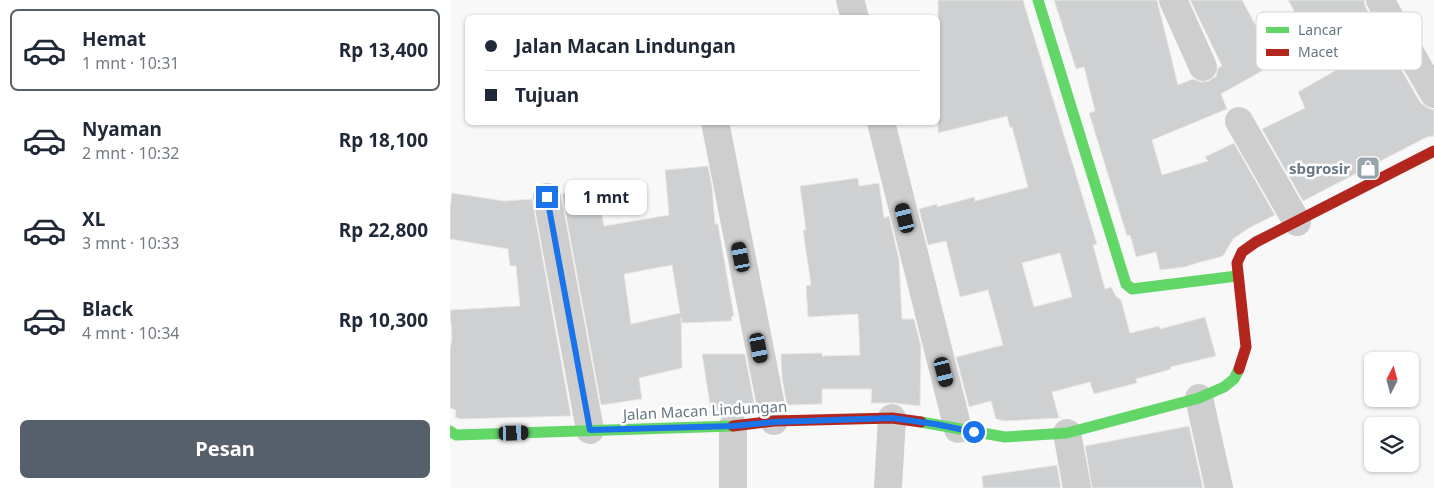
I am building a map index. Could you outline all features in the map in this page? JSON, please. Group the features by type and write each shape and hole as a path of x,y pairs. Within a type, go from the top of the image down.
{"street":[{"path":"850,0 853,15"},
{"path":"1038,0 1126,284 1132,289 1237,276"},
{"path":"1173,0 1202,67"},
{"path":"1380,0 1387,12"},
{"path":"1420,70 1434,94"},
{"path":"1239,122 1297,222"},
{"path":"716,125 774,422"},
{"path":"882,125 958,430"},
{"name":"Jalan Macan Lindungan","path":"452,435 733,426 774,422 892,418 1005,437 1067,434 1199,398 1224,387 1234,379 1243,359 1246,347 1237,276 1237,263 1242,252 1256,242 1434,151"},
{"path":"547,197 590,430"},
{"path":"1199,398 1219,488"},
{"path":"888,488 892,418"},
{"path":"733,426 733,488"},
{"path":"1067,434 1077,488"}],"building":[{"path":"938,0 1023,0 1097,244 1093,245 1105,289 1111,287 1116,296 1121,300 1130,333 1159,326 1160,329 1205,317 1216,356 1170,367 1171,369 1136,379 1137,383 1094,394 1090,382 1052,392 1059,418 1006,421 996,419 991,401 969,407 956,357 1003,345 988,290 960,297 946,241 928,245 919,209 937,204 937,207 974,197 975,201 1028,187 1012,127 1010,128 1007,116 938,133 938,125 940,125 940,15 938,15","holes":["1060,253 1072,297 1034,307 1022,263"]},
{"path":"1054,0 1157,0 1178,85 1193,79 1201,82 1209,81 1216,76 1218,68 1222,66 1190,0 1242,0 1256,26 1256,70 1264,70 1221,94 1227,109 1152,140 1162,175 1208,161 1205,157 1234,143 1275,215 1249,228 1233,239 1223,256 1184,267 1160,270 1156,252 1136,257 1130,235 1127,236 1089,113 1095,111 1084,67 1076,69"},
{"path":"1288,0 1364,0 1368,12 1295,12"},
{"path":"1336,70 1402,70 1420,102 1434,110 1434,136 1427,137 1303,201 1262,129 1305,108 1298,92"},
{"path":"708,166 712,186 715,224 718,224 734,316 731,317 732,321 682,323 681,317 682,368 639,378 642,399 601,405 562,194 597,189 604,226 669,215 665,170","holes":["672,265 680,313 631,324 624,274"]},
{"path":"858,178 859,186 879,183 884,218 889,216 899,259 902,319 914,319 921,346 920,406 871,403 872,389 822,389 822,404 787,405 782,378 781,354 822,353 822,356 860,355 858,314 808,317 806,286 811,285 803,230 806,230 800,186"},
{"path":"452,193 504,201 532,199 571,416 460,419 455,417 456,410 450,408 450,349 452,338 450,310 520,306 516,266 510,266 508,249 450,239"},
{"path":"702,354 745,354 755,408 711,411"},
{"path":"1189,426 1203,488 1092,488 1085,446"},
{"path":"1057,465 1061,488 983,488 982,476"}],"traffic: fast":[{"path":"1038,0 1126,284 1132,289 1237,276"},
{"path":"921,422 1005,437 1067,433 1199,398 1224,387 1234,379 1239,369"},
{"path":"450,431 456,435 733,426"}],"traffic: jam":[{"path":"1239,369 1246,347 1237,263 1242,252 1256,242 1434,151"},
{"path":"733,426 774,421 892,418 921,422"}],"place":[{"name":"sbgrosir","path":"1368,168"}],"route":[{"path":"547,197 590,430 733,426 774,422 892,418 974,432"}]}
